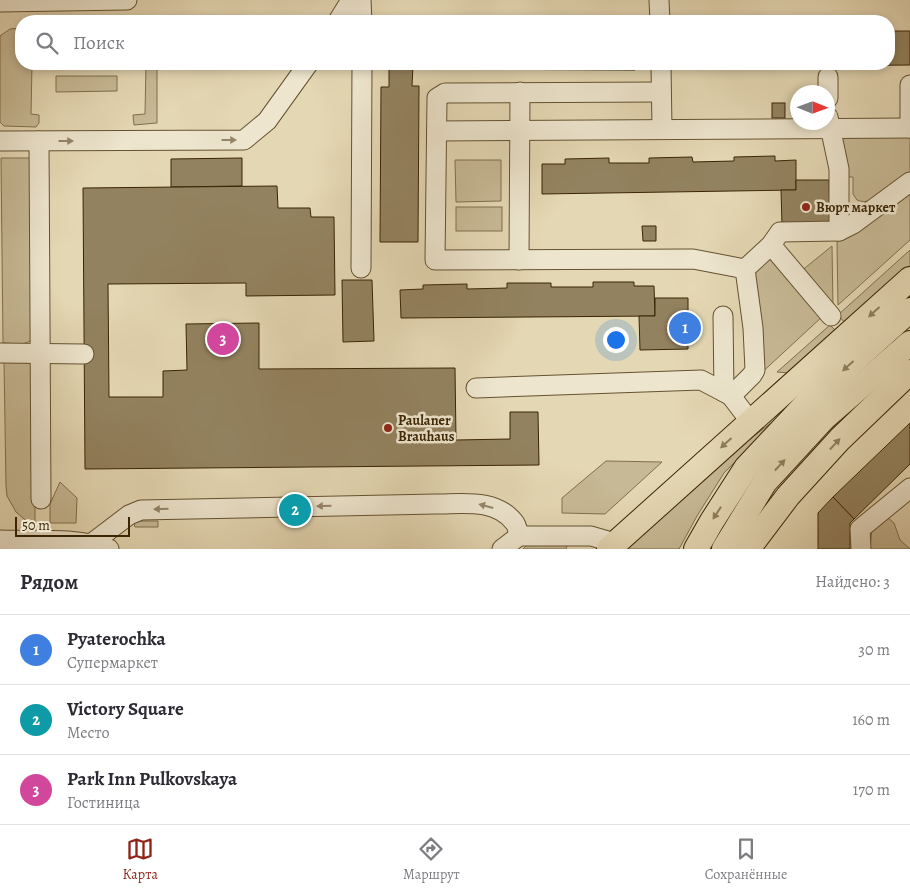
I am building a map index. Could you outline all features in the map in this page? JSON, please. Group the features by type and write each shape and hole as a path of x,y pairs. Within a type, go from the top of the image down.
{"main road":[{"path":"612,546 910,279"},
{"path":"696,549 746,468 808,402 910,310"},
{"path":"724,549 764,482 823,419 910,343"},
{"path":"748,549 788,496 840,439 910,372"}],"street":[{"path":"0,2 127,0"},
{"path":"342,15 351,0"},
{"path":"361,0 362,15"},
{"path":"659,0 660,15"},
{"path":"0,141 244,140 267,122 304,70"},
{"path":"361,268 362,70"},
{"path":"661,70 662,129"},
{"path":"828,77 828,85"},
{"path":"835,123 910,128 910,85"},
{"path":"519,260 520,92"},
{"path":"661,92 445,93 437,98 435,260 694,259 745,268"},
{"path":"436,131 662,129 790,124"},
{"path":"831,130 839,169 839,231"},
{"path":"39,141 41,498"},
{"path":"745,268 771,245 780,232 839,231 853,224 910,182"},
{"path":"771,245 831,316"},
{"path":"727,394 752,375 755,370 753,328 745,268"},
{"path":"722,316 727,394"},
{"path":"0,353 84,354"},
{"path":"476,388 701,380 727,394 750,421"},
{"path":"860,549 860,529 910,488"},
{"path":"0,540 71,541 100,546 129,514 140,510 436,504 483,504 501,511 514,522 519,536"},
{"path":"502,549 519,536 591,536 612,546"}],"shaded area":[{"path":"10,29 15,29 15,70 32,70 31,114 39,115 39,123 36,127 4,126 0,122 0,36"},
{"path":"146,70 157,70 157,123 134,125 133,115 145,114"},
{"path":"56,76 117,76 117,91 56,92"},
{"path":"842,135 910,135 910,172 878,198 864,202 857,200 853,194 853,177 847,177"},
{"path":"1,158 30,158 32,163 33,338 23,344 3,343"},
{"path":"455,160 501,160 501,201 456,202"},
{"path":"910,189 910,240 838,305 837,242"},
{"path":"456,207 502,207 502,231 456,231"},
{"path":"832,246 833,310 800,272"},
{"path":"910,250 910,266 845,323 838,315"},
{"path":"773,255 824,315 757,377 750,275"},
{"path":"830,325 836,331 790,373 777,372"},
{"path":"4,362 35,363 35,524 30,524 16,512 7,496"},
{"path":"779,417 724,473 679,549 625,549 718,463"},
{"path":"606,461 662,462 605,514 562,513 562,498"},
{"path":"60,482 77,498 76,523 50,523 50,504"},
{"path":"886,516 894,523 900,540 910,549 870,549 872,529"},
{"path":"133,521 158,521 158,527 135,527"},
{"path":"568,541 566,549 523,549 528,544"}],"building":[{"path":"895,31 910,31 910,65 895,65"},
{"path":"389,70 413,70 412,86 419,86 418,242 380,242 381,87 389,87"},
{"path":"772,103 785,103 785,118 772,118"},
{"path":"775,156 775,161 796,160 796,190 542,194 542,164 565,164 565,159 609,158 609,163 649,163 649,158 692,157 693,162 734,161 734,157"},
{"path":"242,158 242,186 171,187 171,159"},
{"name":"Вюрт маркет","path":"796,180 829,180 830,224 782,225 781,190 796,190"},
{"path":"277,186 278,208 310,208 311,217 334,217 335,295 246,296 246,283 108,284 109,397 163,397 163,371 187,370 186,324 259,323 259,369 455,368 456,440 510,439 510,412 538,412 539,465 85,469 83,188"},
{"path":"642,226 656,226 656,241 643,241"},
{"path":"342,280 372,280 374,341 343,342"},
{"path":"593,282 634,282 634,286 654,286 655,316 401,318 400,290 423,289 423,285 467,284 467,289 507,288 507,283 551,283 551,287 593,287"},
{"path":"655,298 688,298 688,349 640,350 639,316 655,316"},
{"path":"910,423 910,464 854,519 833,497"},
{"path":"833,497 854,519 850,523 850,549 818,549 818,513"}],"place":[{"name":"Вюрт маркет","path":"806,207"},
{"name":"Pyaterochka","path":"685,328"},
{"name":"Park Inn Pulkovskaya","path":"223,339"},
{"name":"Paulaner Brauhaus","path":"388,428"},
{"name":"Victory Square","path":"295,510"}]}
